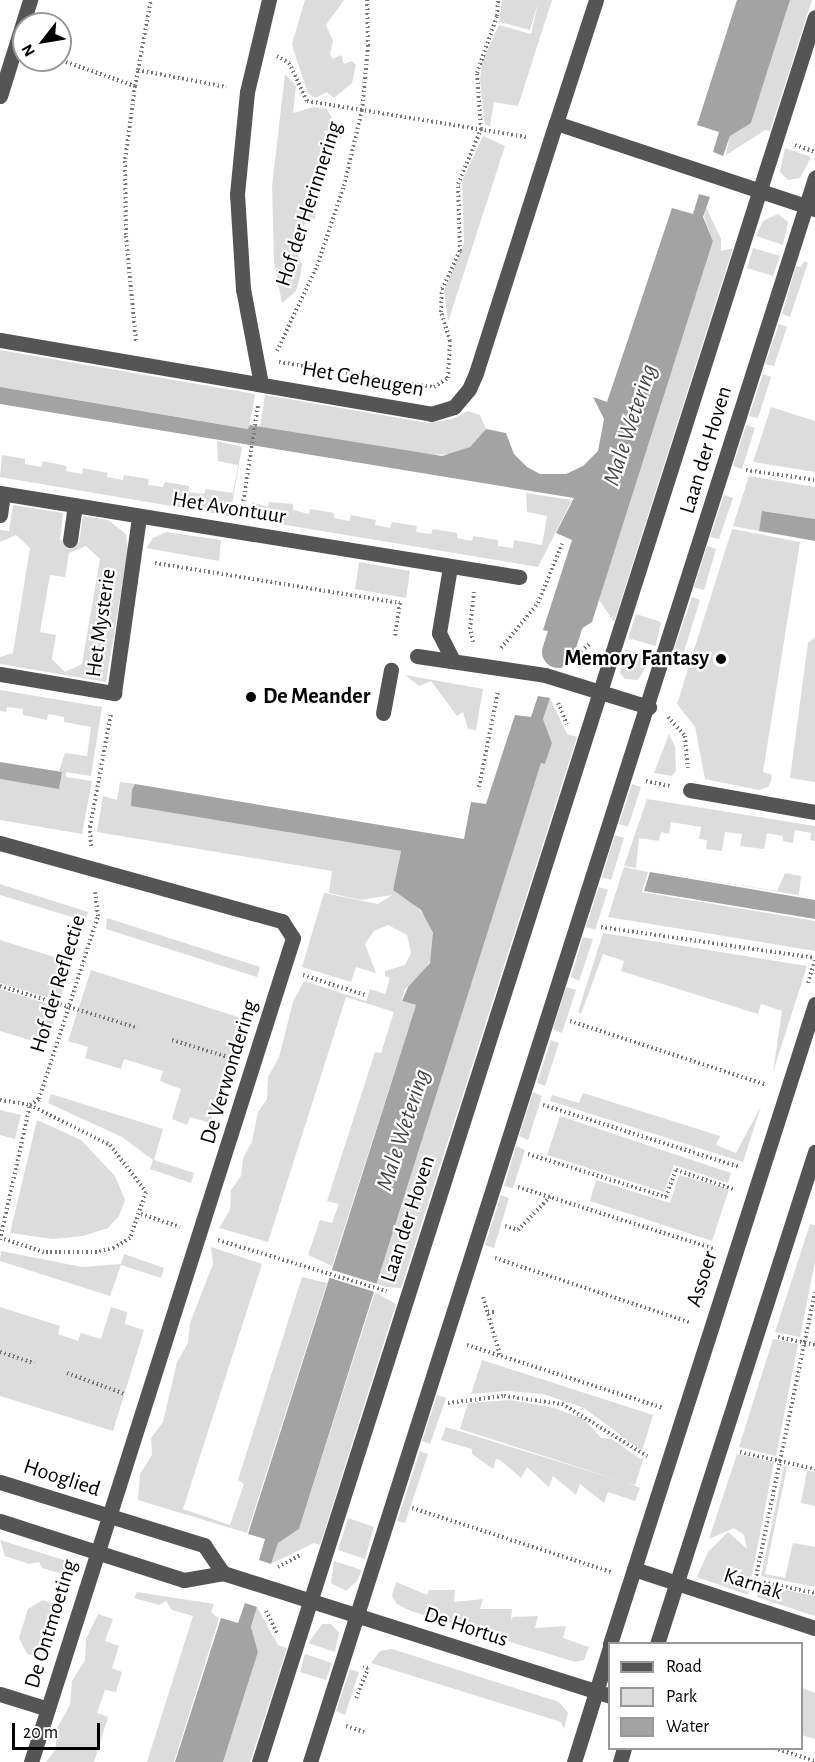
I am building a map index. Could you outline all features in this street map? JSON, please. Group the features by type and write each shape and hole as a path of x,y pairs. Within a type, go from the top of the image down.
{"street":[{"path":"0,96 30,0"},
{"name":"Hof der Herinnering","path":"261,384 243,289 237,194 247,92 269,0"},
{"name":"Het Geheugen","path":"0,340 431,414 454,407 469,389 476,373 596,0"},
{"name":"Laan der Hoven","path":"260,1762 815,17"},
{"path":"556,123 810,207"},
{"name":"Laan der Hoven","path":"310,1762 810,207 815,178"},
{"path":"0,514 2,494"},
{"name":"Het Avontuur","path":"2,494 519,577"},
{"path":"70,540 75,506"},
{"name":"Het Mysterie","path":"0,674 114,693 139,517"},
{"path":"450,567 439,633 453,660"},
{"path":"417,656 544,675 602,690 649,707"},
{"path":"382,713 391,670"},
{"path":"690,790 815,812"},
{"name":"De Verwondering","path":"0,843 282,921 293,938 202,1235 111,1518"},
{"name":"Assoer","path":"611,1642 627,1570 815,1004"},
{"path":"658,1642 815,1152"},
{"name":"Hooglied","path":"0,1482 204,1545 223,1573"},
{"name":"Hooglied","path":"97,1553 111,1518"},
{"path":"0,1521 184,1580 223,1573 310,1601"},
{"name":"De Ontmoeting","path":"31,1762 97,1553"},
{"path":"627,1570 676,1582"},
{"name":"Karnak","path":"676,1582 815,1628"},
{"name":"De Hortus","path":"310,1601 602,1694"},
{"name":"Assoer","path":"574,1762 602,1694 608,1657"},
{"name":"De Ontmoeting","path":"0,1694 48,1708"}],"path":[{"path":"138,363 125,214 125,161 135,86 151,0"},
{"name":"Hof der Herinnering","path":"367,0 368,46 362,110 344,186 317,266 272,361 434,387 448,378 450,341 441,312 442,289 460,246 458,184 481,129"},
{"path":"481,129 477,73 497,16 498,0"},
{"path":"256,50 289,63 308,101 515,135"},
{"path":"72,64 135,86"},
{"path":"138,70 247,92"},
{"path":"787,143 815,152"},
{"path":"238,532 258,410"},
{"path":"746,470 815,480"},
{"path":"499,651 538,603 562,544"},
{"path":"133,560 400,603 395,636"},
{"path":"477,571 470,629 474,643 482,647"},
{"path":"490,649 507,652"},
{"path":"479,787 499,685"},
{"name":"Hof der Reflectie","path":"0,1100 30,1105 110,1145 146,1192 141,1214 130,1238 114,1248 97,1252 44,1252 0,1239 30,1105 39,1099 98,916 91,867 90,826 114,693"},
{"path":"649,707 675,722 685,736 690,790"},
{"path":"601,927 815,958"},
{"path":"284,968 365,995"},
{"path":"0,986 138,1028"},
{"path":"570,1021 774,1087"},
{"path":"172,1040 233,1059"},
{"path":"543,1105 748,1169"},
{"path":"528,1154 666,1197 676,1170 741,1192"},
{"path":"518,1186 722,1251"},
{"path":"505,1226 518,1230 550,1197"},
{"path":"141,1214 385,1291"},
{"path":"495,1258 698,1326"},
{"path":"815,1293 755,1581 815,1593"},
{"path":"483,1298 500,1355"},
{"path":"488,1312 494,1312"},
{"path":"804,1343 815,1345"},
{"path":"467,1345 670,1410"},
{"path":"0,1352 34,1363"},
{"path":"67,1374 148,1402"},
{"path":"448,1403 504,1396 562,1404 631,1449 655,1459"},
{"path":"720,1446 815,1469"},
{"path":"412,1508 609,1573 627,1570"},
{"path":"346,1726 364,1732"},
{"path":"777,1750 815,1761"}],"green space":[{"path":"305,0 344,0 326,25 333,41 330,54 333,59 341,55 344,64 352,61 356,65 352,83 334,98 327,92 315,98 308,93 297,61 292,44"},
{"path":"502,0 552,0 518,106 494,102 490,126 485,125 480,80 482,62 499,25 531,34 538,3 530,30 499,22"},
{"path":"790,0 812,0 770,131 765,130 726,155 730,135 751,123"},
{"path":"285,74 296,86 293,113 314,107 327,109 342,137 335,143 332,132 324,131 329,142 329,169 312,187 317,198 315,218 301,227 304,238 296,249 302,265 300,277 296,291 282,303 274,262 272,186"},
{"path":"483,136 505,146 448,322 444,291 464,243 462,181"},
{"path":"785,148 811,157 800,178 788,180 780,172"},
{"path":"706,207 721,239 721,251 733,248 614,622 599,600 713,241 704,217"},
{"path":"778,214 788,222 783,245 756,236 763,221"},
{"path":"753,248 780,256 773,276 747,268"},
{"path":"804,261 808,263 790,317 782,314 796,266 801,267"},
{"path":"779,324 787,327 774,366 765,364"},
{"path":"0,350 255,394 249,429 0,387"},
{"path":"763,374 771,377 758,418 749,416"},
{"path":"265,395 428,423 452,419 468,411 480,415 486,429 470,447 456,454 429,455 260,427"},
{"path":"771,407 815,421 815,472 753,462"},
{"path":"746,425 755,428 742,469 733,466"},
{"path":"217,441 242,447 230,516 0,477 2,455 25,459 25,464 41,467 43,461 67,466 66,471 82,474 83,468 108,473 107,477 123,480 124,475 149,479 148,485 163,487 165,482 189,486 189,492 204,494 206,489 233,493 238,465 218,461"},
{"path":"749,476 815,487 815,519 763,511 759,531 733,526"},
{"path":"526,493 572,500 538,567 249,519 252,502 268,507 269,502 293,504 293,510 309,514 310,509 334,513 334,518 349,521 351,515 376,520 375,525 390,528 392,522 417,526 416,532 431,534 433,529 457,533 457,538 472,541 473,536 498,540 498,546 513,548 514,540 542,545 547,516 527,512"},
{"path":"724,495 733,498 719,539 710,537"},
{"path":"13,505 63,513 60,540 79,543 83,516 108,520 126,534 128,551 106,682 0,664 0,657 13,653 30,548 16,535 0,542 0,530 9,531","holes":["86,546 100,559 82,664 65,672 52,659 56,635 40,632 50,575 65,577 69,553"]},
{"path":"732,529 800,542 763,772 772,775 768,787 759,790 705,779 695,727 677,704"},
{"path":"167,532 221,540 219,561 146,548 153,538"},
{"path":"707,546 716,549 704,590 694,587"},
{"path":"359,562 410,571 406,598 355,589"},
{"path":"692,597 700,600 683,655 673,652"},
{"path":"636,614 661,622 656,646 628,638"},
{"path":"815,637 815,782 790,778 808,643"},
{"path":"625,649 652,657 638,680 625,679 620,673"},
{"path":"405,675 483,689 476,730 468,729 463,712 457,716 431,681 419,686"},
{"path":"0,690 102,707 91,776 66,772 66,777 92,781 82,834 0,820 0,779 59,788 62,772 59,771 65,753 87,756 91,727 64,722 64,717 48,714 47,720 23,715 23,709 7,707 6,712 0,711"},
{"path":"550,698 567,734 577,737 401,1288 386,1287 374,1283 541,763 545,764 552,743 543,719"},
{"path":"669,734 675,747 676,771 672,776 654,773"},
{"path":"120,782 135,784 131,806 401,851 393,890 415,905 427,919 433,934 433,955 424,972 405,989 401,1001 416,1005 332,1266 308,1255 320,1220 332,1223 339,1204 327,1201 375,1052 381,1053 394,1012 346,997 268,1242 219,1228 230,1210 231,1190 241,1176 243,1158 252,1142 258,1112 267,1099 268,1077 279,1057 293,1002 304,981 366,1001 370,989 385,994 390,978 385,976 385,971 405,965 411,953 407,935 388,925 374,931 365,944 376,973 356,967 351,982 302,967 324,893 378,904 392,895 361,900 329,893 332,871 97,832 103,796 117,800"},
{"path":"632,784 641,787 628,827 619,824"},
{"path":"647,799 815,826 815,841 810,840 811,833 795,830 793,843 783,841 783,836 767,833 764,849 740,846 742,834 725,832 722,851 706,849 707,840 699,839 701,827 671,822 669,834 661,832 659,841 639,838 636,868 777,891 785,873 801,876 799,895 815,898 624,866"},
{"path":"615,835 624,838 611,880 602,877"},
{"path":"624,867 648,872 642,892 815,921 815,951 608,917"},
{"path":"0,884 88,912 85,921 0,895"},
{"path":"599,887 608,890 595,930 586,927"},
{"path":"107,918 260,967 257,977 106,929"},
{"path":"603,933 807,966 773,1072 782,1011 761,1004 758,1014 621,971 624,961 603,954 581,1014 578,1012"},
{"path":"583,937 593,939 579,981 571,977"},
{"path":"0,940 70,962 60,1001 0,983"},
{"path":"91,970 244,1019 210,1123 190,1117 187,1125 172,1119 181,1089 160,1081 163,1071 124,1059 121,1069 85,1058 88,1047 68,1041"},
{"path":"566,987 576,990 562,1033 553,1029"},
{"path":"0,989 58,1007 46,1045 0,1031"},
{"path":"551,1040 559,1043 545,1086 537,1083"},
{"path":"533,1092 542,1096 528,1140 519,1136"},
{"path":"583,1093 720,1136 716,1145 736,1153 761,1106 743,1162 550,1101 552,1095 579,1103"},
{"path":"51,1094 163,1129 154,1160 194,1173 191,1183 150,1169 153,1160 122,1137 48,1103"},
{"path":"0,1110 21,1115 15,1139 0,1135"},
{"path":"560,1116 731,1173 728,1183 674,1165 664,1192 547,1155"},
{"path":"37,1120 81,1140 115,1176 125,1200 119,1216 108,1228 83,1236 53,1239 10,1233"},
{"path":"516,1146 525,1150 513,1188 504,1186"},
{"path":"679,1175 729,1189 712,1241 590,1201 596,1180 670,1203"},
{"path":"501,1195 509,1198 494,1248 485,1245"},
{"path":"810,1224 815,1225 815,1262 800,1337 775,1332"},
{"path":"211,1247 262,1264 183,1509 230,1525 244,1484 238,1480 302,1277 327,1283 247,1533 138,1500 140,1474 152,1455 151,1438 163,1422 177,1362 188,1343 190,1323 213,1264"},
{"path":"1,1251 82,1267 121,1264 124,1254 164,1268 161,1278 121,1265 110,1296 0,1261"},
{"path":"375,1292 396,1304 320,1545 314,1543 271,1564 278,1543 299,1529"},
{"path":"0,1307 60,1326 58,1334 78,1341 81,1333 101,1339 111,1307 127,1312 125,1324 144,1330 113,1431 0,1396"},
{"path":"773,1339 798,1344 776,1456 739,1447"},
{"path":"482,1360 653,1415 642,1451 584,1408 543,1394 507,1391 471,1394"},
{"path":"437,1395 446,1398 430,1444 422,1441"},
{"path":"510,1400 554,1408 584,1419 601,1438 612,1439 640,1459 644,1457 635,1485 460,1429 468,1403"},
{"path":"446,1427 640,1488 635,1501 608,1492 604,1503 580,1484 576,1495 553,1476 549,1487 527,1467 521,1478 500,1460 496,1459 493,1469 472,1454 472,1449 441,1440"},
{"path":"420,1451 428,1454 405,1523 397,1521"},
{"path":"737,1454 774,1462 748,1595 697,1577 708,1552 728,1532 747,1549 744,1535 734,1528 709,1539"},
{"path":"784,1466 815,1472 815,1506 801,1503 807,1471 787,1467 765,1574 785,1578 793,1543 815,1547 815,1587 761,1576"},
{"path":"348,1518 374,1527 365,1559 338,1550"},
{"path":"0,1540 70,1562 66,1575 42,1568 39,1562 29,1564 5,1556"},
{"path":"334,1561 362,1570 357,1581 346,1591 331,1583"},
{"path":"396,1582 427,1595 429,1590 455,1590 454,1602 483,1599 480,1609 512,1609 511,1621 513,1617 538,1616 535,1628 566,1626 563,1638 589,1647 584,1660 575,1662 411,1611 397,1604 392,1596"},
{"path":"759,1585 815,1596 815,1616 757,1597"},
{"path":"137,1592 214,1604 211,1612 219,1619 174,1762 147,1762 193,1616 172,1610 166,1601 159,1605 134,1598"},
{"path":"43,1600 55,1605 39,1657 27,1654 19,1638 28,1609"},
{"path":"257,1607 278,1645 287,1648 250,1762 223,1762 258,1652 251,1627"},
{"path":"98,1614 113,1619 105,1641 119,1646 112,1668 122,1672 116,1692 105,1690 97,1713 108,1717 94,1762 46,1762 55,1750 58,1726 70,1705 72,1681 85,1660 86,1639"},
{"path":"322,1624 331,1624 339,1633 335,1652 308,1643"},
{"path":"392,1649 559,1702 568,1713 564,1729 561,1722 371,1663 380,1651"},
{"path":"305,1654 332,1663 326,1680 300,1672"},
{"path":"350,1669 359,1672 345,1715 336,1711"},
{"path":"803,1688 815,1693 815,1739 803,1735"}],"water":[{"path":"737,0 790,0 751,123 730,136 723,156 713,152 719,132 697,125"},
{"path":"699,194 710,197 703,217 713,241 592,622 570,636 543,630 572,540 556,533 574,498 0,404 0,387 248,429 250,425 442,456 470,447 486,429 506,433 514,454 527,467 540,474 566,474 583,466 598,451 604,419 593,397 607,402 672,208 693,214"},
{"path":"762,511 815,519 815,541 759,531"},
{"path":"538,696 550,698 543,719 552,743 545,764 541,763 299,1529 278,1543 271,1564 259,1560 265,1539 248,1534 416,1005 402,1001 408,987 430,963 433,933 421,910 393,890 401,851 131,806 132,790 135,784 464,839 471,802 486,804 515,715 531,717"},
{"path":"0,762 62,772 59,789 0,779"},
{"path":"650,872 815,900 815,919 644,891"},
{"path":"245,1603 257,1607 251,1627 258,1652 223,1762 175,1762 221,1618 238,1623"}],"pier":[{"path":"329,1269 381,1285 378,1293 327,1277"}],"waterway":[{"name":"Male Wetering","path":"558,652 577,592"}],"place":[{"name":"Memory Fantasy","path":"721,659"},
{"name":"De Meander","path":"251,697"}]}
